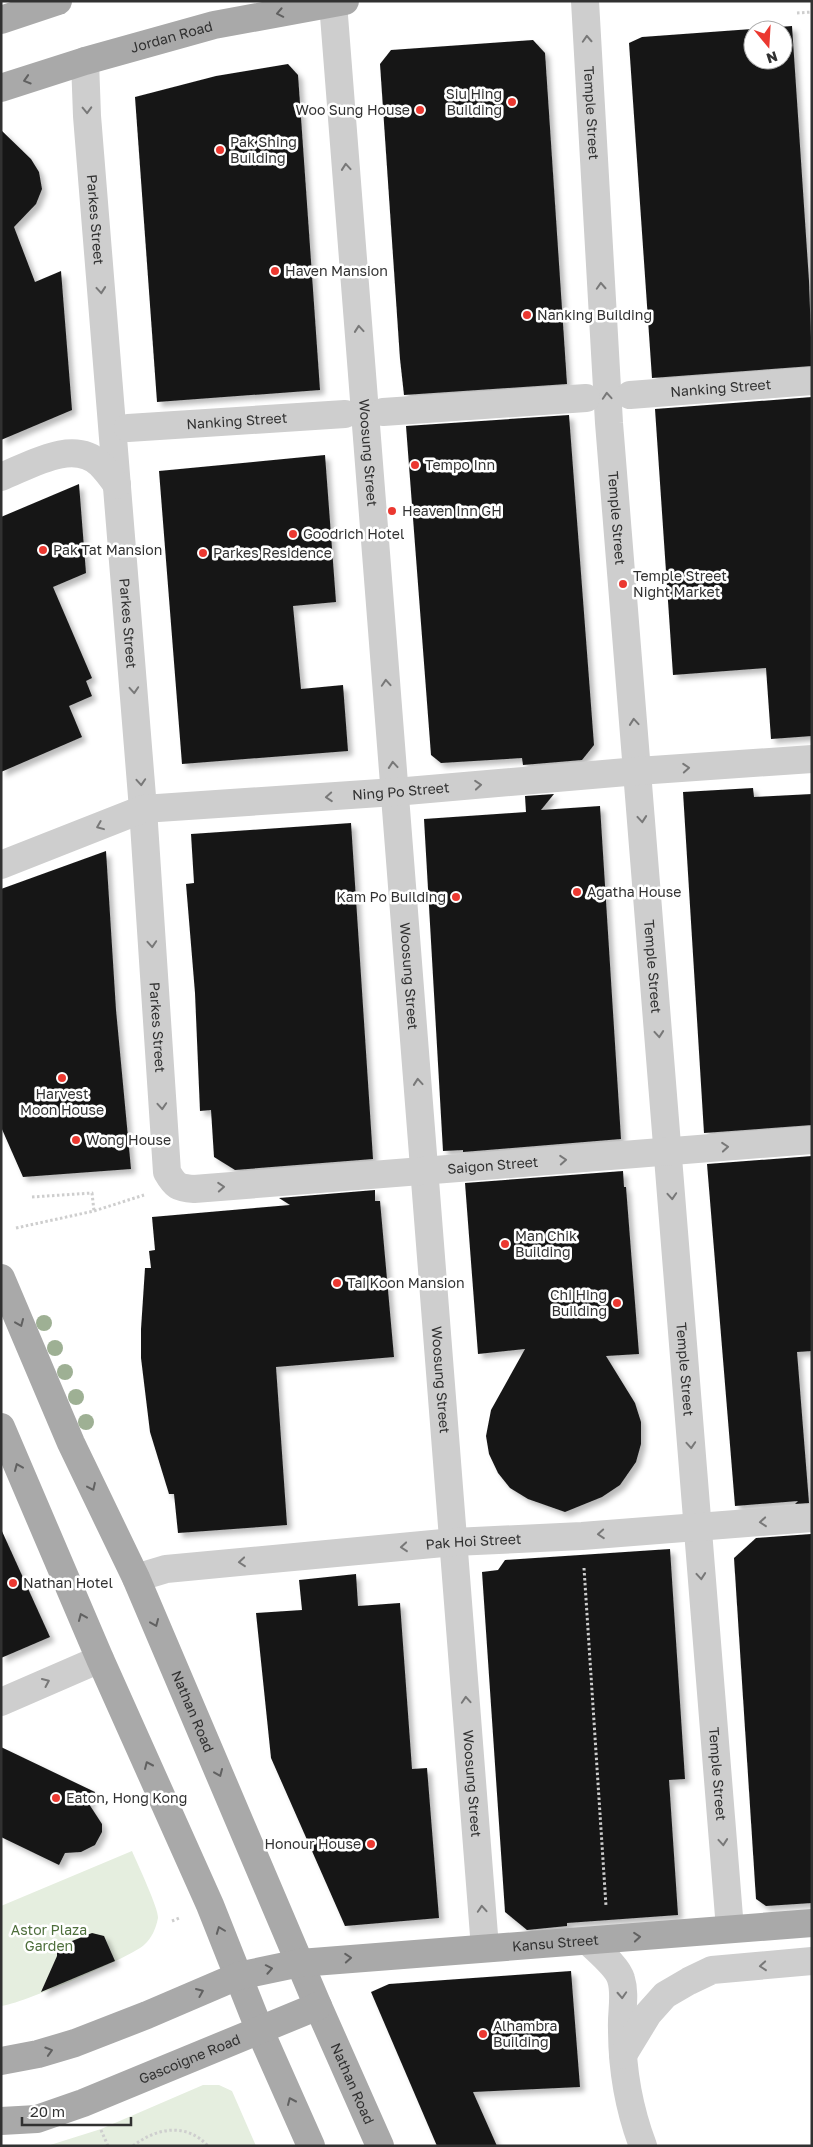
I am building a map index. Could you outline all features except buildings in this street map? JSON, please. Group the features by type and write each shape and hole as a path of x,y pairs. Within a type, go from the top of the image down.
{"main road":[{"path":"1,20 55,2"},
{"name":"Jordan Road","path":"1,88 85,61 214,25 339,2"},
{"name":"Nathan Road","path":"1,1278 71,1443 136,1578 318,2006 380,2146"},
{"path":"1,1427 100,1659 210,1905 260,2031 311,2146"},
{"name":"Kansu Street","path":"300,1963 812,1923"},
{"path":"1,2061 38,2054 75,2042 238,1976 300,1963"},
{"name":"Gascoigne Road","path":"1,2121 37,2119 83,2104 318,2006"}],"street":[{"name":"Temple Street","path":"585,1 607,397 730,1929"},
{"name":"Woosung Street","path":"339,2 395,792 485,1948"},
{"name":"Parkes Street","path":"85,61 87,116 143,809 167,1172 161,1188"},
{"name":"Nanking Street","path":"630,395 812,380"},
{"path":"383,412 586,398"},
{"name":"Nanking Street","path":"128,428 345,414"},
{"path":"1,477 56,455 82,453 99,463 117,485"},
{"name":"Ning Po Street","path":"1,865 143,809 395,792 638,771 812,759"},
{"name":"Saigon Street","path":"161,1188 194,1189 812,1140"},
{"name":"Pak Hoi Street","path":"136,1578 166,1569 454,1542 812,1518"},
{"path":"1,1702 100,1659"},
{"path":"588,1941 621,1977 623,2055 632,2119 643,2146"},
{"path":"623,2055 648,2014 665,1995 689,1980 712,1970 812,1962"}],"path":[{"path":"797,13 812,12"},
{"path":"16,1228 94,1211 161,1188"},
{"path":"32,1197 92,1193 94,1211"},
{"path":"584,1567 606,1908"},
{"path":"172,1921 179,1918"},
{"path":"101,2129 108,2146"},
{"path":"133,2146 147,2135 176,2129 201,2139 208,2146"}],"green space":[{"name":"Astor Plaza Garden","path":"132,1851 152,1896 158,1918 155,1929 147,1942 135,1951 74,1980 29,1998 1,2006 1,1906"},
{"path":"203,2085 219,2085 232,2091 256,2146 47,2146 101,2129"}],"place":[{"name":"Siu Hing Building","path":"512,102"},
{"name":"Woo Sung House","path":"420,110"},
{"name":"Pak Shing Building","path":"220,150"},
{"name":"Haven Mansion","path":"275,271"},
{"name":"Nanking Building","path":"527,315"},
{"name":"Tempo Inn","path":"415,465"},
{"name":"Heaven Inn GH","path":"392,511"},
{"name":"Goodrich Hotel","path":"293,534"},
{"name":"Pak Tat Mansion","path":"43,550"},
{"name":"Parkes Residence","path":"203,553"},
{"name":"Temple Street Night Market","path":"623,584"},
{"name":"Agatha House","path":"577,892"},
{"name":"Kam Po Building","path":"456,897"},
{"name":"Harvest Moon House","path":"62,1078"},
{"name":"Wong House","path":"76,1140"},
{"name":"Man Chik Building","path":"505,1244"},
{"name":"Tai Koon Mansion","path":"337,1283"},
{"name":"Chi Hing Building","path":"617,1303"},
{"name":"Nathan Hotel","path":"13,1583"},
{"name":"Eaton, Hong Kong","path":"56,1798"},
{"name":"Honour House","path":"371,1844"},
{"name":"Alhambra Building","path":"483,2034"}]}
